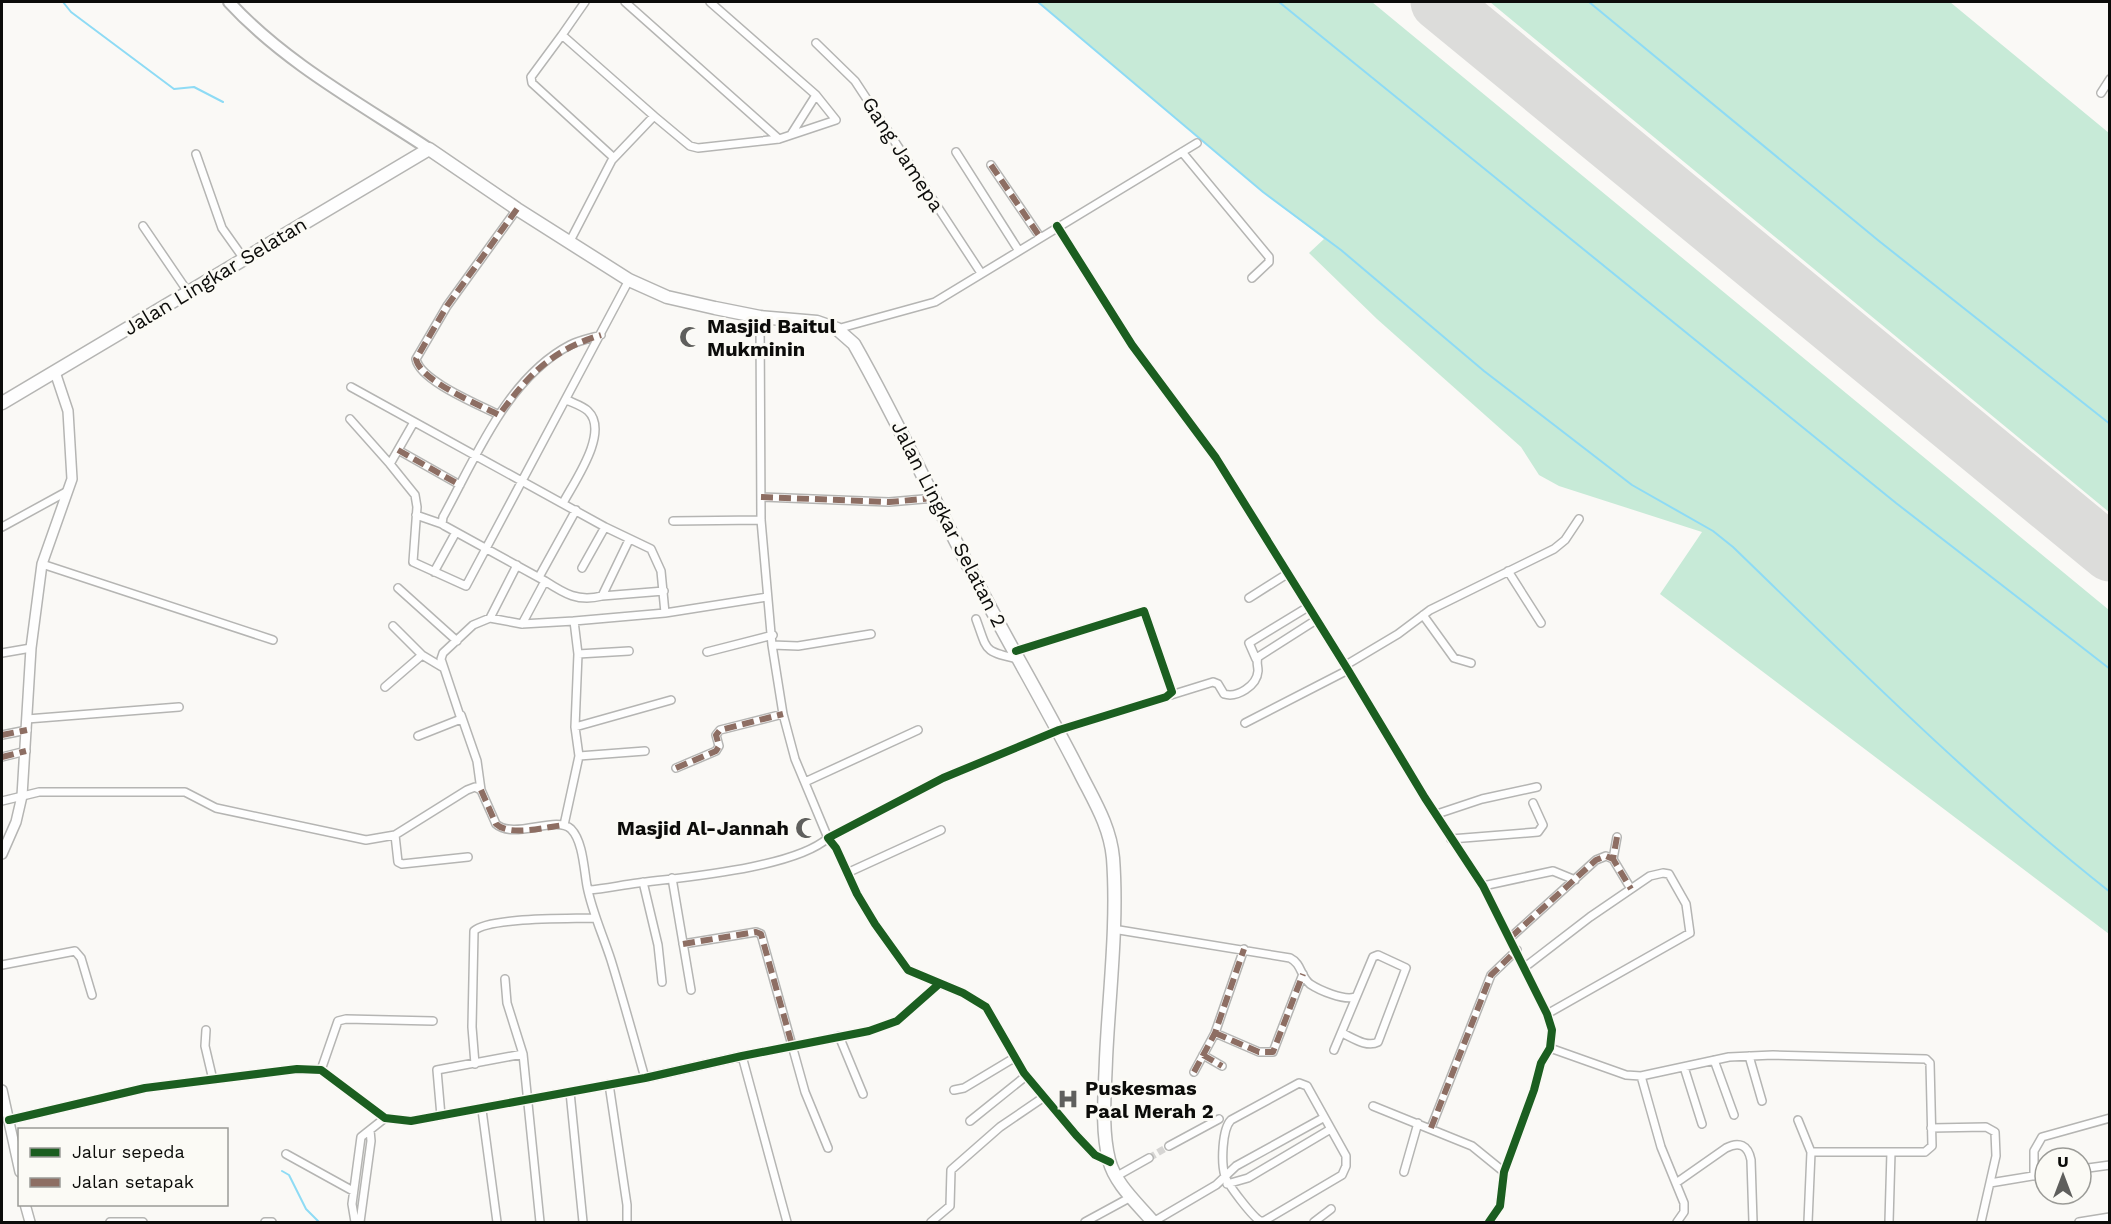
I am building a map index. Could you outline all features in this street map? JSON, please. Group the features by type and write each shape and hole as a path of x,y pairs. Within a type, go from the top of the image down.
{"highway":[{"path":"429,149 569,243 629,280 667,297 760,317 817,322 837,329"},
{"name":"Jalan Lingkar Selatan","path":"2,403 429,149"},
{"name":"Jalan Lingkar Selatan 2","path":"837,329 854,344 982,592 1059,730 1098,806 1109,837 1113,856 1112,929 1105,1091 1110,1162 1131,1197 1153,1222"}],"main road":[{"path":"229,2 254,29 288,56 429,149"}],"street":[{"path":"585,2 531,77 532,83 614,158"},
{"path":"625,2 779,139"},
{"path":"562,35 690,146 698,148 779,139 836,120 816,95 710,2"},
{"name":"Gang Jamepa","path":"816,43 855,81 981,273"},
{"path":"2101,93 2109,79"},
{"path":"792,133 816,95"},
{"path":"569,243 614,158 654,116"},
{"path":"837,329 935,302 1197,143"},
{"path":"956,152 1019,251"},
{"path":"1182,152 1269,257 1269,262 1252,278"},
{"path":"196,154 222,228 244,259"},
{"path":"991,165 1040,237"},
{"path":"499,416 440,384 420,369 416,359 447,306 517,209"},
{"path":"142,226 189,292"},
{"path":"1057,226 1132,345 1216,458 1347,667 1451,838 1483,886 1511,937 1547,1014 1552,1030 1550,1048 1541,1063 1504,1172 1500,1206 1489,1222"},
{"path":"350,419 415,495 413,561 466,586 629,280"},
{"path":"760,317 758,368 760,520 773,635 772,645 783,714 795,759 828,838 836,848 875,924 908,970 963,993 986,1007 1026,1076 1095,1155 1110,1162"},
{"path":"442,524 442,517 499,416 518,390 558,352 572,344 601,335"},
{"path":"2,854 16,822 22,796 32,648 42,564 72,479 68,411 55,372"},
{"path":"351,387 629,540 651,549 661,571 665,613"},
{"path":"563,503 589,455 596,432 594,420 588,411 567,400"},
{"path":"390,464 414,422"},
{"path":"398,450 460,485"},
{"path":"2,527 66,492"},
{"path":"761,497 889,502 935,498"},
{"path":"522,624 576,510"},
{"path":"416,515 442,524 576,598 587,600 602,596 664,591"},
{"path":"1245,723 1347,667 1423,615 1470,588 1554,549 1565,540 1579,519"},
{"path":"673,521 760,520"},
{"path":"582,568 605,527"},
{"path":"434,572 456,532"},
{"path":"602,596 629,540"},
{"path":"42,564 273,640"},
{"path":"490,618 517,565"},
{"path":"1508,571 1540,623"},
{"path":"1249,598 1287,574"},
{"path":"399,588 457,641"},
{"path":"645,1078 610,958 594,918 580,849 573,831 564,825 515,830 500,828 496,824 481,789 477,761 442,667 443,653 473,625 490,618 522,624 574,621 665,613 768,597"},
{"path":"588,890 782,859 821,845 828,838 943,778 1059,730 1213,681 1218,684 1224,694 1233,696 1254,680 1258,672 1256,659 1249,643 1308,607"},
{"path":"976,619 987,650 993,654 1018,655 1144,611 1172,689 1171,695"},
{"path":"1423,615 1454,658 1471,663"},
{"path":"1256,659 1316,620"},
{"path":"564,825 579,756 576,727 578,654 574,621"},
{"path":"393,626 422,656 442,667"},
{"path":"772,645 798,646 871,634"},
{"path":"707,652 773,635"},
{"path":"2,653 32,648"},
{"path":"578,654 629,651"},
{"path":"386,687 422,656"},
{"path":"576,727 671,700"},
{"path":"27,719 179,707"},
{"path":"676,768 716,751 719,746 716,735 720,730 783,714"},
{"path":"418,736 459,720 461,715"},
{"path":"2,735 27,730"},
{"path":"805,782 918,730"},
{"path":"2,757 26,751"},
{"path":"579,756 645,751"},
{"path":"2,801 39,792 185,792 216,808 366,840 394,835 467,790 476,787 481,789"},
{"path":"1437,814 1482,799 1537,787"},
{"path":"1451,838 1538,832 1543,825 1533,803"},
{"path":"847,873 941,830"},
{"path":"394,835 399,862 402,864 468,857"},
{"path":"1617,837 1613,859 1631,889"},
{"path":"1511,937 1600,857 1613,859"},
{"path":"1483,886 1553,871 1575,880"},
{"path":"1525,966 1653,874 1669,874 1686,904 1690,933 1547,1014"},
{"path":"672,878 691,990"},
{"path":"643,882 658,945 663,982"},
{"path":"475,1064 472,1027 474,931 486,925 515,921 594,918"},
{"path":"1112,929 1290,958 1298,963 1310,984 1346,999 1355,997"},
{"path":"683,944 756,932 761,934 805,1092 828,1148"},
{"path":"1194,1072 1215,1033 1244,949"},
{"path":"1431,1128 1491,975 1517,950"},
{"path":"2,965 75,951 81,958 92,995"},
{"path":"1334,1050 1374,956 1378,955 1406,968 1378,1042 1372,1045 1342,1033"},
{"path":"1215,1033 1259,1052 1273,1052 1303,974"},
{"path":"505,979 507,1003 523,1054 540,1222"},
{"path":"9,1120 145,1088 297,1069 321,1070 386,1118 411,1120 441,1116 645,1078 792,1045 869,1031 897,1021 939,984"},
{"path":"321,1070 338,1021 346,1019 433,1021"},
{"path":"206,1030 206,1046 213,1080"},
{"path":"839,1036 863,1094"},
{"path":"1550,1048 1626,1075 1641,1076 1714,1060 1749,1056 1926,1059 1930,1063 1932,1146 1928,1150 1811,1152"},
{"path":"441,1116 437,1070 523,1054"},
{"path":"1203,1055 1222,1065"},
{"path":"742,1056 787,1222"},
{"path":"1749,1056 1762,1101"},
{"path":"954,1090 964,1088 1014,1058"},
{"path":"1714,1060 1734,1115"},
{"path":"1684,1067 1702,1124"},
{"path":"970,1121 1026,1076"},
{"path":"1641,1076 1660,1148 1685,1207 1677,1222"},
{"path":"1299,1083 1307,1086 1323,1118 1346,1156 1346,1166 1342,1175 1264,1221 1257,1220 1228,1184 1224,1175 1226,1128 1231,1120 1299,1083"},
{"path":"609,1084 627,1205 627,1222"},
{"path":"2,1090 18,1166"},
{"path":"570,1092 583,1222"},
{"path":"931,1222 950,1206 951,1170 1000,1127 1044,1097"},
{"path":"1373,1106 1472,1146 1504,1172"},
{"path":"482,1110 497,1222"},
{"path":"357,1222 352,1216 353,1191 361,1137 386,1118"},
{"path":"1153,1222 1216,1185 1236,1166 1323,1118"},
{"path":"2036,1146 2042,1137 2109,1118"},
{"path":"1169,1146 1219,1119"},
{"path":"1798,1120 1811,1152 1808,1222"},
{"path":"1404,1172 1418,1123"},
{"path":"1932,1128 1986,1127 1993,1129 1996,1139 1996,1156 1981,1222"},
{"path":"357,1222 370,1152 370,1130"},
{"path":"1216,1185 1242,1180 1329,1130"},
{"path":"1676,1183 1734,1144 1743,1146 1750,1152 1753,1222"},
{"path":"1889,1222 1891,1152"},
{"path":"286,1154 353,1191"},
{"path":"1117,1176 1149,1158"},
{"path":"2093,1167 2109,1165"},
{"path":"1236,1166 1242,1180"},
{"path":"1990,1183 2033,1176"},
{"path":"1085,1222 1131,1197"},
{"path":"26,1206 30,1222"},
{"path":"1314,1222 1331,1209"},
{"path":"2079,1222 2109,1217"},
{"path":"110,1222 143,1222"},
{"path":"265,1222 272,1222"}],"green space":[{"path":"1038,2 1372,2 2109,610 2109,934 1660,594 1702,532 1559,486 1539,475 1521,447 1377,319 1309,253 1324,239 1263,192"},
{"path":"1490,2 1950,2 2109,133 2109,512"}],"waterway":[{"path":"63,2 71,12 174,89 194,87 223,102"},
{"path":"1038,2 1263,192 1341,250 1484,371 1632,485 1713,531 1733,547 1964,767 2060,852 2110,892"},
{"path":"1279,2 1896,503 2110,669"},
{"path":"1589,2 1879,241 2110,424"},
{"path":"282,1171 289,1175 306,1209 319,1222"}],"runway":[{"path":"1439,2 2110,553"}],"tunnel":[{"path":"1149,1158 1169,1146"}],"marked path":[{"path":"991,165 1040,237"},
{"path":"517,209 447,306 416,359 420,367 439,384 499,415 521,387 543,365 569,348 601,335"},
{"path":"398,450 460,485"},
{"path":"761,497 889,502 935,498"},
{"path":"676,768 716,751 719,746 716,735 720,730 783,714"},
{"path":"2,735 27,730"},
{"path":"2,757 26,751"},
{"path":"481,790 496,824 502,828 519,831 564,825"},
{"path":"1617,837 1613,859 1631,889"},
{"path":"1511,937 1596,860 1606,856 1613,859"},
{"path":"683,944 756,932 761,934 792,1045"},
{"path":"1194,1072 1215,1033 1244,949"},
{"path":"1431,1128 1491,975 1517,950"},
{"path":"1215,1033 1259,1052 1273,1052 1303,974"},
{"path":"1203,1055 1222,1066"}],"cycle path":[{"path":"1057,226 1132,345 1216,458 1425,798 1483,886 1547,1014 1552,1030 1550,1048 1541,1063 1534,1090 1504,1172 1500,1206 1489,1222"},
{"path":"1016,651 1144,611 1172,692 1166,697 1059,730 943,778 828,838 836,848 857,894 875,924 908,970 963,993 986,1007 1024,1073 1095,1155 1110,1162"},
{"path":"9,1120 145,1088 297,1069 321,1070 385,1118 411,1121 645,1078 869,1031 897,1021 939,984"}],"place":[{"name":"Masjid Baitul Mukminin","path":"690,337"},
{"name":"Masjid Al-Jannah","path":"806,828"},
{"name":"Puskesmas Paal Merah 2","path":"1068,1099"}]}
